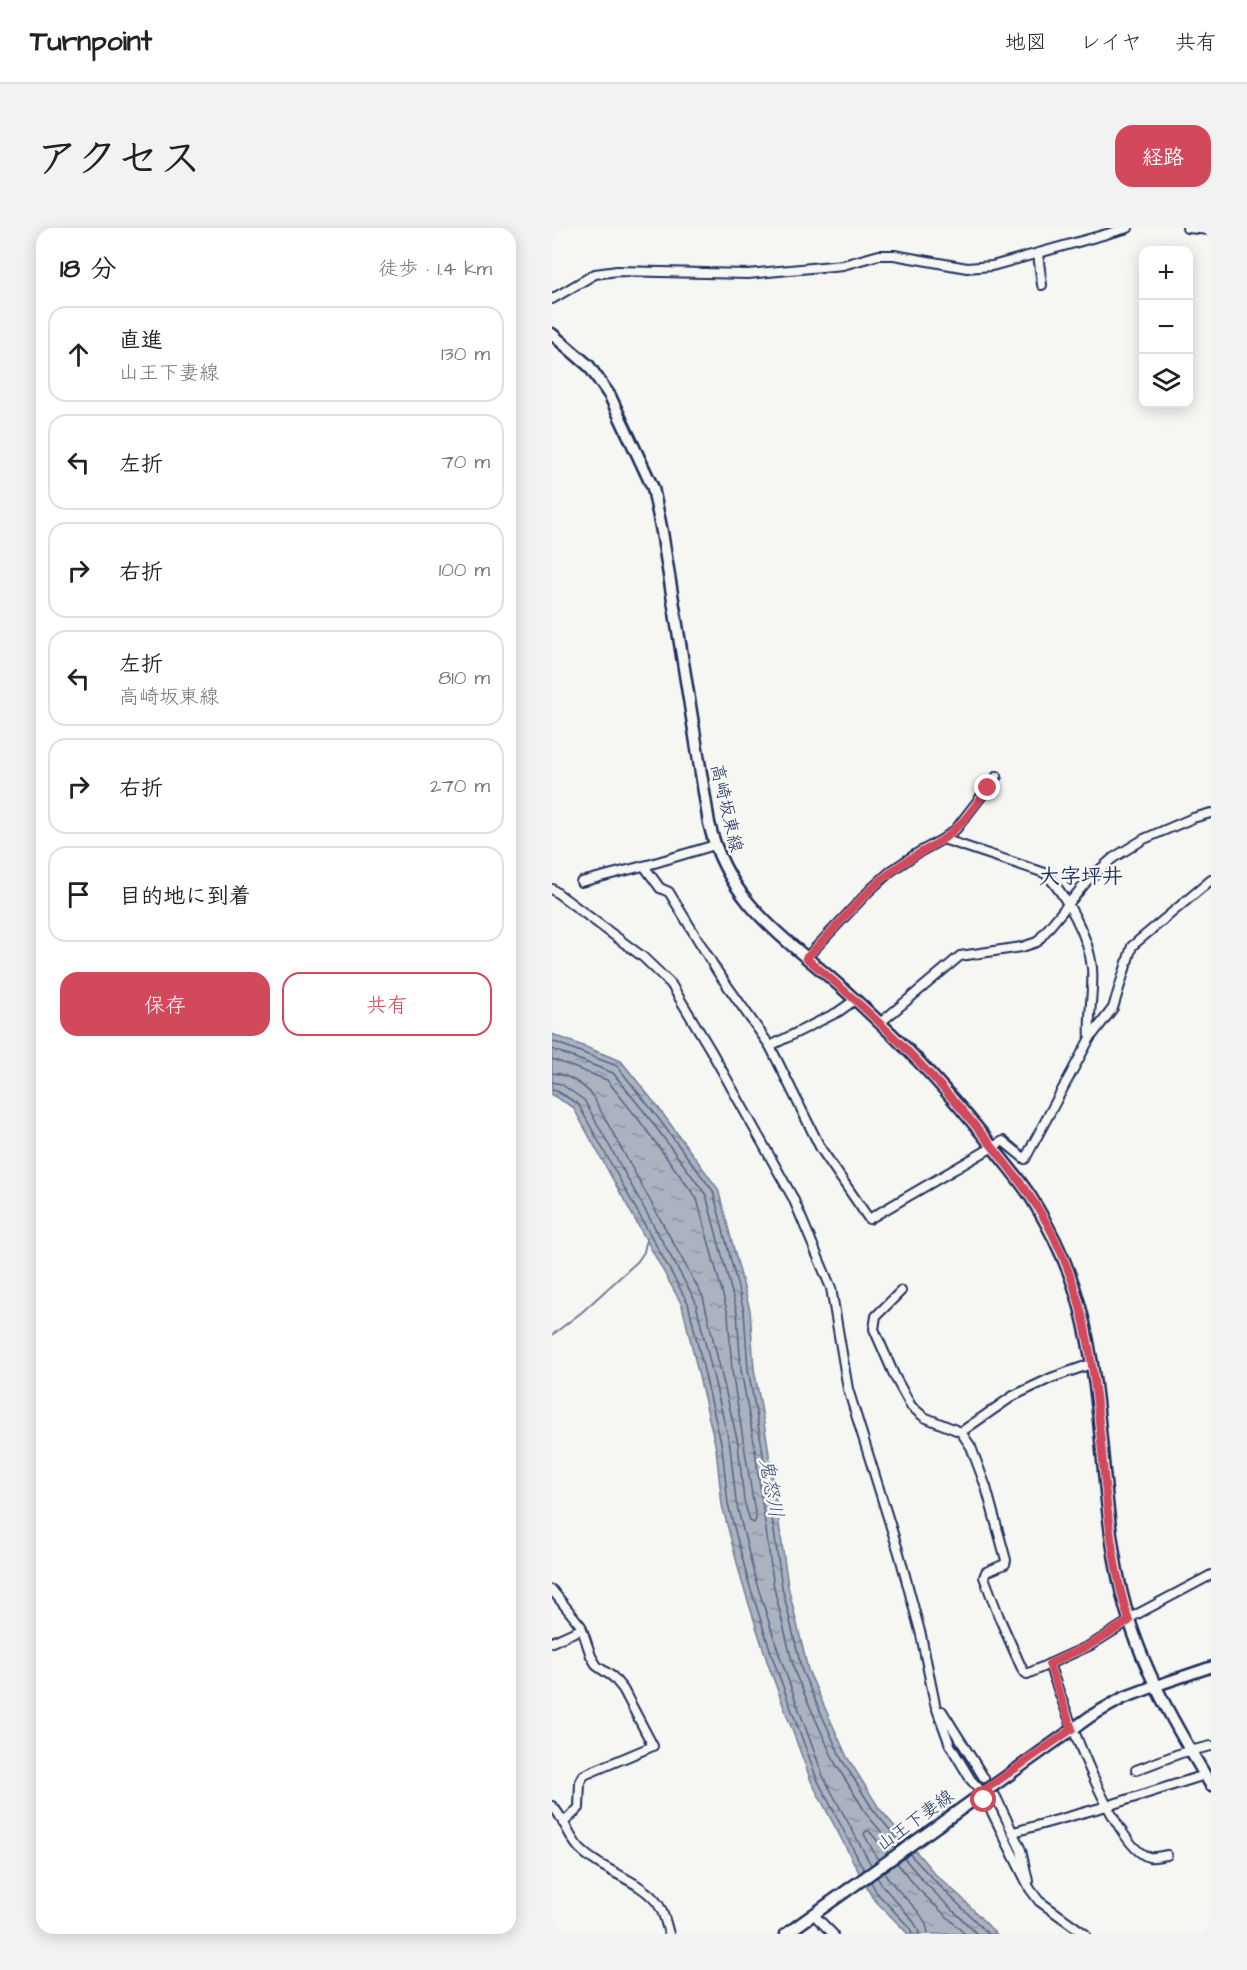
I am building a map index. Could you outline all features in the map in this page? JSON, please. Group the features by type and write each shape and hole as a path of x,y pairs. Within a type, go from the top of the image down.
{"main road":[{"name":"高崎坂東線","path":"552,334 589,366 604,386 653,488 706,803 715,845 732,880 748,904 762,919 880,1023 941,1085 1032,1198 1065,1261 1080,1307 1091,1364 1115,1560 1129,1620 1155,1686"},
{"name":"山王下妻線","path":"786,1934 1072,1729 1112,1703 1155,1686"},
{"path":"1155,1686 1211,1785"}],"street":[{"path":"552,299 595,274 617,271 748,274 843,265 879,255 967,267 992,266 1128,228"},
{"path":"1187,228 1211,230"},
{"path":"1038,254 1042,285"},
{"path":"806,958 870,890 916,854 943,840 968,815 997,776"},
{"path":"880,1023 960,956 1022,947 1037,942 1088,880 1113,858 1144,839 1192,818 1211,813"},
{"path":"943,840 1045,873 1055,884 1078,924 1092,968 1088,1021 1090,1038"},
{"path":"581,882 715,845"},
{"path":"644,866 660,888 669,892 717,970 770,1046 821,1149 869,1219 1003,1141 1025,1159 1090,1038 1113,1008 1132,946 1211,880"},
{"path":"552,889 642,957 671,984 710,1048 793,1198 831,1288 848,1389 921,1635 935,1704 950,1745 1030,1889 1039,1901 1085,1934"},
{"path":"770,1046 838,1012 855,1000"},
{"path":"901,1291 874,1319 874,1329 895,1377 912,1406 924,1417 962,1431 971,1447 986,1487 1006,1560 1005,1564 986,1572 984,1577 1023,1671 1027,1674 1090,1645 1129,1620 1211,1575"},
{"path":"962,1431 1013,1396 1051,1378 1091,1364"},
{"path":"552,1590 576,1619 594,1662 601,1670 614,1677 623,1689 653,1746 584,1775 580,1782 579,1808 563,1823"},
{"path":"552,1642 581,1629"},
{"path":"1049,1664 1072,1729 1107,1806 1123,1832 1138,1851 1150,1857 1167,1855"},
{"path":"1155,1686 1211,1667"},
{"path":"935,1704 948,1719 984,1778"},
{"path":"1136,1770 1211,1746"},
{"path":"1014,1832 1107,1806 1204,1775"},
{"path":"996,1797 1021,1850 1030,1889"},
{"path":"552,1806 557,1809 571,1839 598,1865 637,1885 658,1903 669,1934"},
{"path":"813,1914 833,1934"}],"water":[{"name":"鬼怒川","path":"552,1034 621,1061 718,1189 750,1310 754,1369 767,1440 788,1586 808,1670 847,1757 879,1808 935,1874 961,1897 996,1934 908,1934 872,1897 811,1781 768,1664 742,1582 722,1505 716,1448 682,1305 573,1107 552,1095"}],"pier":[{"path":"908,1837 916,1847 862,1885 857,1874"}],"waterway":[{"path":"552,1335 582,1312 638,1261 644,1252 647,1238"}],"district":[{"name":"大字坪井","path":"1081,876"}],"route":[{"path":"984,1800 982,1792 1072,1729 1049,1664 1090,1645 1129,1621 1115,1560 1089,1345 1065,1261 1025,1188 921,1063 859,1003 806,958 870,890 916,854 943,840 956,829 988,788"}]}
